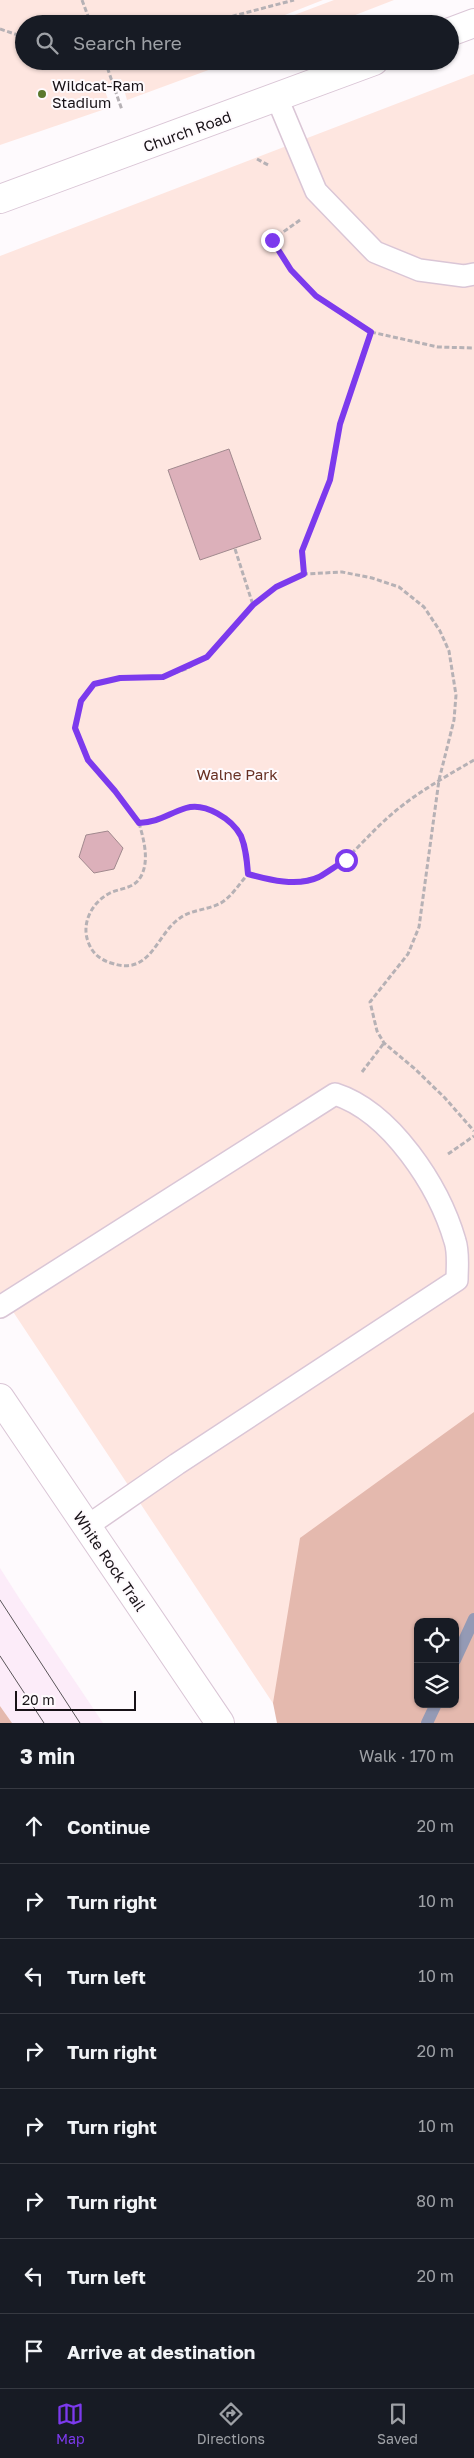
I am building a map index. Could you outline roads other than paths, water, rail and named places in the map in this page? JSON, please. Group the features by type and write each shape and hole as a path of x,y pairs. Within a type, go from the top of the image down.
{"street":[{"path":"459,29 474,24"},
{"name":"Church Road","path":"0,199 350,70"},
{"name":"White Rock Trail","path":"0,1398 220,1723"}],"lane":[{"path":"277,98 316,191 375,252 419,270 464,276 474,274"},
{"path":"0,1307 334,1094 343,1096 371,1114 399,1140 422,1171 442,1207 456,1243 457,1280 177,1464 86,1527"}],"waterway":[{"path":"459,1651 474,1619"},
{"path":"427,1723 434,1708"}],"tram line":[{"path":"0,1600 80,1723"},
{"path":"0,1656 44,1723"}],"place":[{"name":"Wildcat-Ram Stadium","path":"42,94"}],"park label":[{"name":"Walne Park","path":"237,774"}]}
